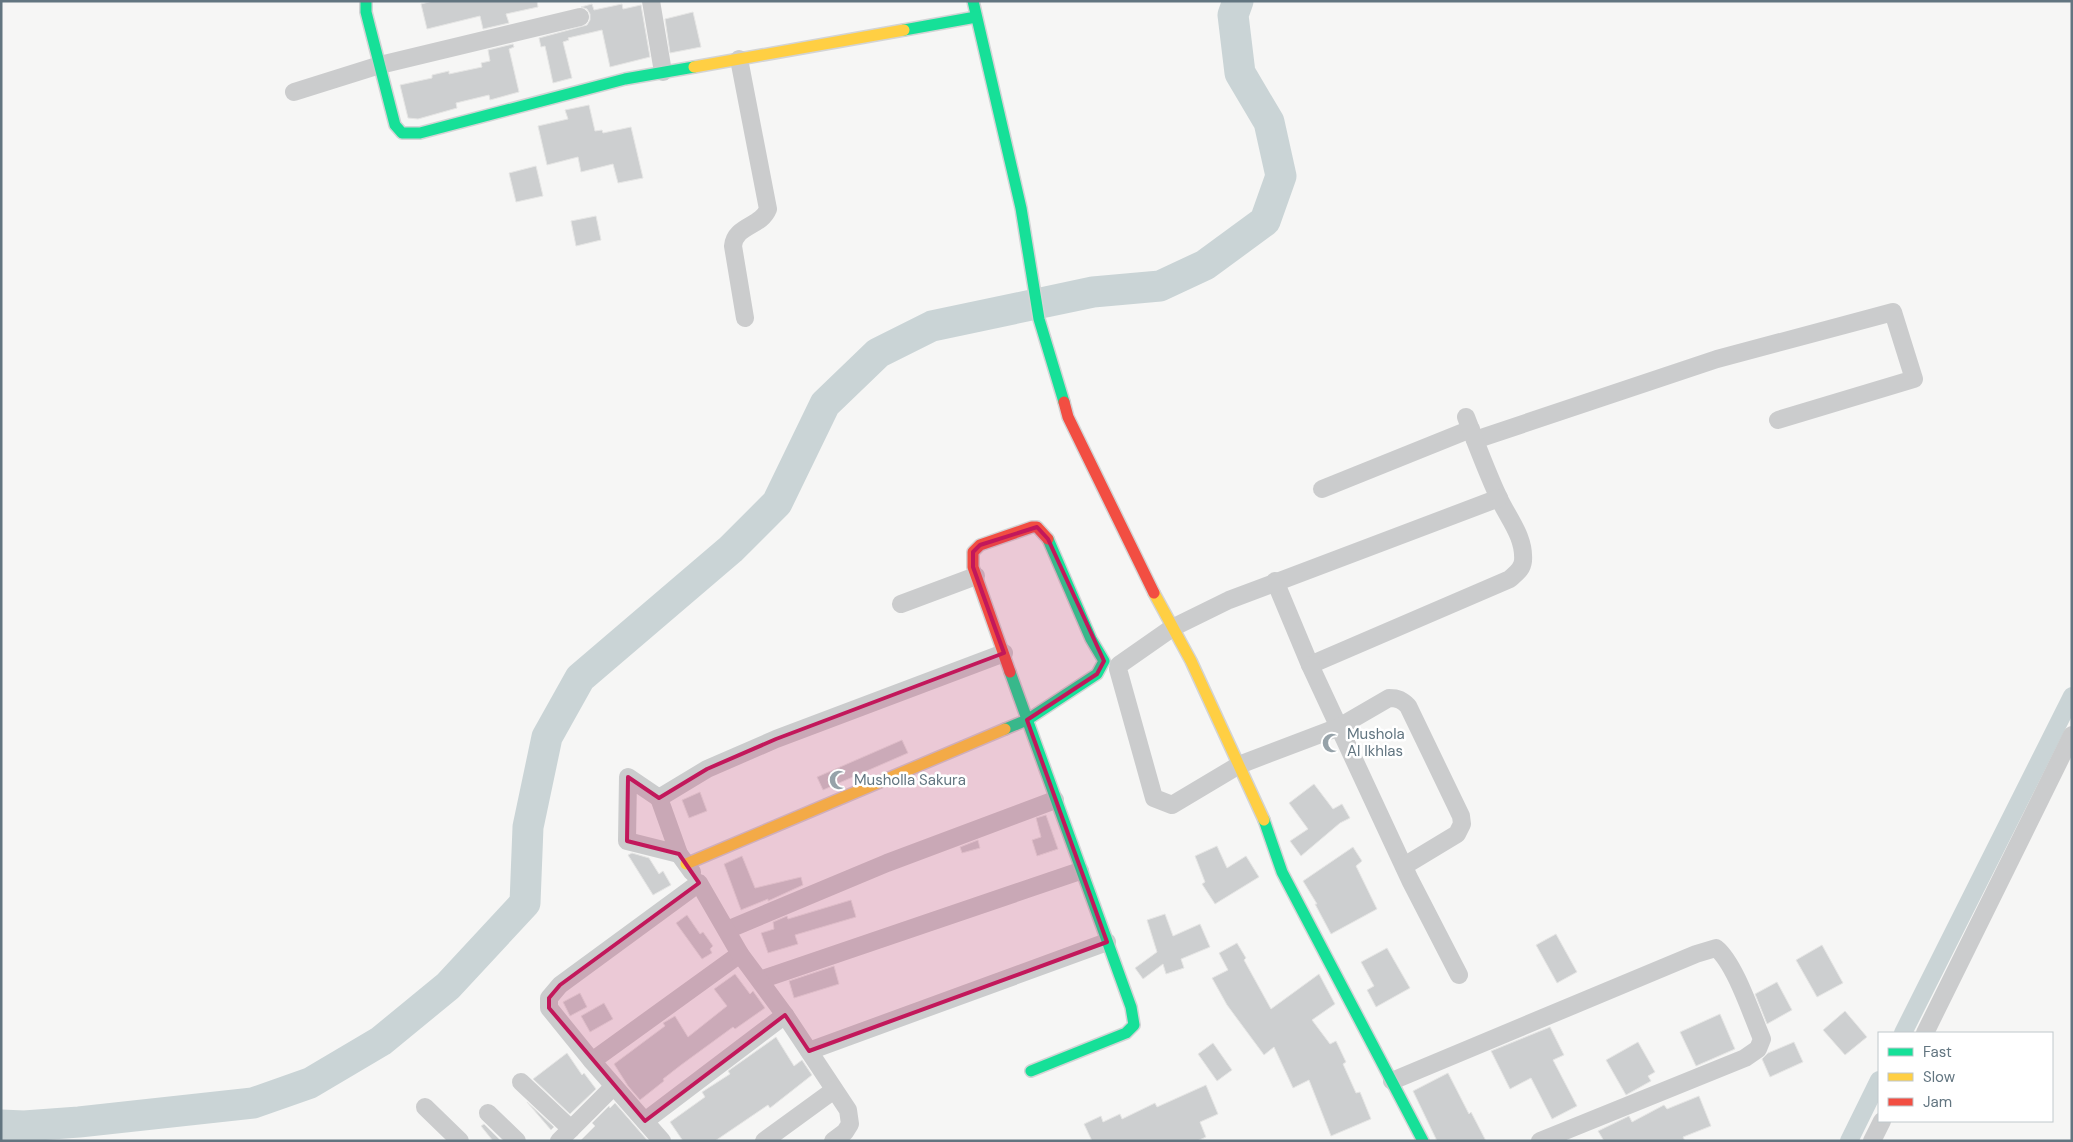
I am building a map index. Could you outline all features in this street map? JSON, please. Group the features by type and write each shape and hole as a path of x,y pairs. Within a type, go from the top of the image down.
{"street":[{"path":"366,1 366,12 395,125 402,133 420,133 625,79 976,17"},
{"path":"651,1 663,72"},
{"path":"973,1 1021,208 1039,319 1068,417 1172,628 1191,660 1271,836 1282,872 1423,1141"},
{"path":"294,92 380,65 580,17"},
{"path":"739,59 768,209 766,215 736,234 734,239 733,246 745,318"},
{"path":"1322,489 1471,429 1717,359 1893,312 1914,379 1778,420"},
{"path":"1310,665 1510,578 1520,571 1523,560 1521,544 1514,524 1499,498 1471,429"},
{"path":"1404,866 1457,834 1462,824 1461,816 1408,706 1403,701 1398,698 1390,698 1339,727 1239,765 1172,805 1154,798 1118,669 1119,665 1172,628 1228,600 1499,498"},
{"path":"833,1141 845,1132 850,1124 848,1110 786,1015 740,954 683,859 659,798 628,777 627,841 683,859 1027,720 1097,674 1104,662 1091,639 1048,539 1037,527 1032,527 980,545 973,552 973,567 1004,654 1027,720 1055,800 1080,871 1131,1007 1134,1025 1126,1033 1031,1071"},
{"path":"901,604 976,576"},
{"path":"1275,581 1310,665 1404,866 1459,975"},
{"path":"659,798 707,769 776,739 1004,654"},
{"path":"1925,1032 2072,735"},
{"path":"726,930 887,863 1055,800"},
{"path":"760,980 1080,871"},
{"path":"662,1141 592,1061 549,1008 548,998 560,985 699,883"},
{"path":"809,1051 1107,942"},
{"path":"1392,1081 1696,954 1716,948 1724,954 1762,1039 1758,1049 1745,1058 1540,1141"},
{"path":"592,1061 740,954"},
{"path":"645,1121 786,1015"},
{"path":"521,1082 565,1135 614,1086"},
{"path":"764,1141 834,1090"},
{"path":"425,1107 460,1141"},
{"path":"488,1113 518,1141"},
{"path":"1872,1141 1882,1122"}],"highlighted area":[{"path":"1037,527 1048,539 1104,661 1097,674 1027,720 1107,942 809,1051 785,1015 645,1121 549,1008 549,998 560,985 699,883 679,854 627,841 628,777 659,798 707,769 776,739 1004,653 973,567 973,552 980,545"}],"building":[{"path":"433,1 537,1 538,7 506,14 509,23 483,29 480,16 427,29 421,4"},
{"path":"592,4 594,10 622,4 623,9 641,5 650,57 610,67 602,30 568,38 569,40 563,42 572,78 553,83 545,46 541,47 539,38 587,25 590,20 590,14 587,9 581,7"},
{"path":"693,12 701,47 670,53 665,19"},
{"path":"513,44 514,47 509,49 519,92 490,100 489,95 456,103 457,108 418,119 408,118 400,85 432,78 432,75 449,71 449,74 482,67 481,63 490,61 488,50"},
{"path":"589,105 595,131 602,130 603,133 631,127 643,178 618,183 613,164 581,172 578,157 547,165 538,126 568,119 565,110"},
{"path":"536,166 543,196 516,202 509,173"},
{"path":"596,216 601,240 576,246 571,221"},
{"path":"902,740 908,753 823,790 817,777"},
{"path":"1314,784 1333,809 1342,804 1350,818 1340,823 1301,856 1290,841 1308,829 1289,803"},
{"path":"700,792 707,811 689,818 682,800"},
{"path":"1046,815 1058,849 1037,856 1032,840 1041,837 1036,818"},
{"path":"978,840 980,848 962,853 960,847"},
{"path":"1217,846 1227,868 1246,856 1259,877 1215,904 1202,884 1205,882 1195,856"},
{"path":"1353,847 1362,861 1356,866 1377,909 1331,934 1315,904 1317,904 1303,881"},
{"path":"632,853 649,858 659,874 663,871 671,885 653,895 628,855"},
{"path":"742,856 755,888 801,877 803,885 768,901 768,899 741,910 724,864"},
{"path":"851,900 856,917 795,935 798,944 768,953 761,933 774,929 773,922 787,916 788,919"},
{"path":"1165,914 1173,936 1200,924 1210,947 1181,959 1184,968 1166,974 1163,964 1143,979 1135,968 1157,952 1147,920"},
{"path":"687,915 700,934 703,932 713,946 710,949 712,953 702,959 676,923"},
{"path":"1556,934 1577,972 1557,983 1536,945"},
{"path":"1237,943 1246,958 1244,960 1271,1009 1319,974 1335,1004 1312,1020 1330,1044 1336,1041 1346,1062 1343,1064 1356,1093 1360,1092 1371,1119 1331,1136 1309,1080 1293,1088 1274,1047 1264,1055 1227,1005 1212,978 1228,970 1219,953"},
{"path":"1822,945 1843,983 1817,997 1796,960"},
{"path":"1387,948 1410,988 1376,1007 1367,990 1374,986 1361,962"},
{"path":"834,966 839,984 794,998 789,981"},
{"path":"735,974 750,994 753,991 765,1008 735,1029 733,1027 681,1065 640,1100 628,1086 614,1064 665,1026 663,1023 675,1016 688,1037 727,1006 714,989"},
{"path":"1777,982 1792,1010 1767,1024 1755,994"},
{"path":"580,993 587,1007 570,1016 563,1002"},
{"path":"604,1003 613,1019 590,1032 581,1016"},
{"path":"1845,1011 1867,1037 1845,1055 1823,1030"},
{"path":"1720,1014 1735,1049 1696,1066 1680,1032"},
{"path":"1550,1027 1564,1055 1553,1060 1577,1106 1552,1119 1531,1078 1510,1089 1491,1051"},
{"path":"776,1037 794,1066 802,1060 812,1075 770,1108 768,1105 715,1141 683,1141 670,1122 705,1097 702,1092 730,1074 728,1071"},
{"path":"1638,1042 1655,1072 1648,1076 1651,1081 1626,1095 1606,1060"},
{"path":"1794,1042 1803,1062 1770,1077 1762,1059 1768,1053"},
{"path":"1213,1043 1232,1070 1217,1081 1198,1054"},
{"path":"567,1053 582,1075 584,1073 596,1089 570,1114 533,1079"},
{"path":"1448,1073 1469,1114 1471,1112 1486,1141 1437,1141 1413,1091"},
{"path":"1206,1085 1218,1114 1200,1122 1206,1137 1197,1141 1092,1141 1084,1124 1101,1116 1103,1122 1120,1114 1122,1119 1155,1103 1157,1107"},
{"path":"1699,1096 1711,1126 1683,1137 1685,1141 1604,1141 1598,1131 1629,1116 1632,1122 1664,1105 1667,1109"},
{"path":"527,1102 554,1127 551,1130"},
{"path":"615,1103 648,1141 580,1141 595,1126 592,1123 609,1106 610,1108"},
{"path":"484,1124 501,1141 493,1141 481,1126"}],"waterway":[{"path":"1,1125 24,1126 79,1122 253,1103 310,1083 381,1041 448,986 525,903 528,827 547,737 580,678 731,549 777,503 825,404 878,353 932,326 1093,292 1160,286 1205,265 1265,221 1281,176 1269,122 1240,73 1233,15 1238,1"},
{"path":"1904,1032 2072,696"},
{"path":"1849,1141 1878,1082"}],"traffic: fast":[{"path":"366,1 366,12 395,125 402,133 420,133 625,79 694,67"},
{"path":"973,1 1021,208 1039,319 1064,402"},
{"path":"904,30 976,17"},
{"path":"1005,729 1027,720 1097,674 1104,661 1091,639 1048,539"},
{"path":"1010,672 1131,1007 1134,1025 1126,1033 1031,1071"},
{"path":"1264,820 1282,872 1423,1141"}],"traffic: slow":[{"path":"694,67 904,30"},
{"path":"1154,593 1191,661 1264,820"},
{"path":"686,864 1005,729"}],"traffic: jam":[{"path":"1064,402 1068,417 1154,593"},
{"path":"1010,672 973,567 973,552 980,545 1032,527 1037,527 1048,539"}],"place":[{"name":"Mushola Al Ikhlas","path":"1332,743"},
{"name":"Musholla Sakura","path":"839,780"}]}
